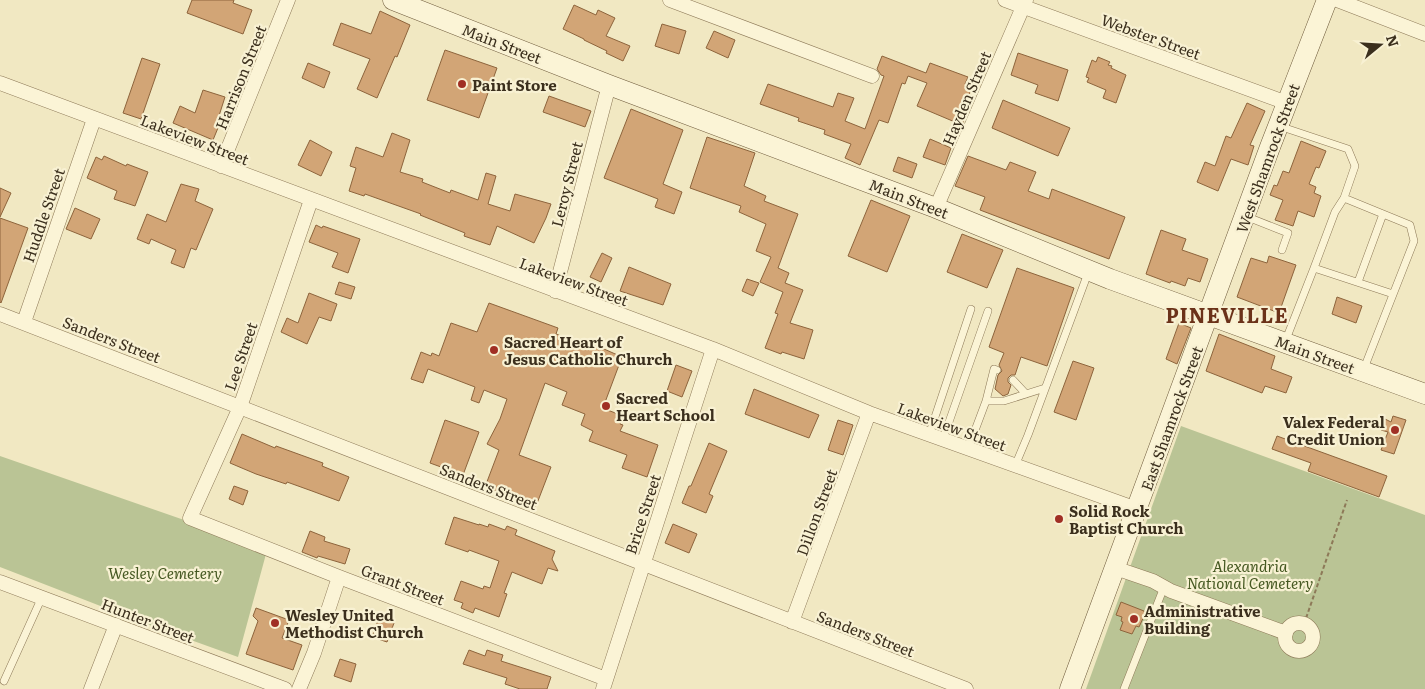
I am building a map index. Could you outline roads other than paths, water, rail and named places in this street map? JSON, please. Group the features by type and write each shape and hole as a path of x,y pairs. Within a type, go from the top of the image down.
{"main road":[{"name":"Main Street","path":"393,0 608,85 936,208 1209,316 1425,394"},
{"name":"West Shamrock Street","path":"1209,316 1278,126 1327,0"},
{"name":"East Shamrock Street","path":"1070,689 1209,316"}],"street":[{"name":"Harrison Street","path":"221,166 288,0"},
{"path":"670,0 872,76"},
{"name":"Webster Street","path":"1005,0 1024,3 1287,103"},
{"path":"1337,0 1425,34"},
{"name":"Hayden Street","path":"936,208 1024,3"},
{"name":"Lakeview Street","path":"0,83 713,349 869,413 1137,509"},
{"name":"Leroy Street","path":"555,291 608,85"},
{"name":"Huddle Street","path":"24,322 94,119"},
{"name":"Lee Street","path":"190,518 240,406 311,200"},
{"name":"Sanders Street","path":"0,314 966,689"},
{"name":"Brice Street","path":"604,684 713,349"},
{"name":"Dillon Street","path":"792,622 869,413"},
{"name":"Grant Street","path":"190,518 604,684"},
{"path":"1115,568 1286,633"},
{"path":"299,689 314,652 339,577"},
{"name":"Hunter Street","path":"0,582 116,625 252,683 285,689"},
{"path":"1295,623 1308,626 1313,634 1311,643 1305,649 1296,650 1289,646 1285,638 1286,633 1295,623"},
{"path":"91,689 116,625"}],"lane":[{"path":"1278,126 1348,149 1354,166 1344,198 1335,212 1284,343"},
{"path":"1344,198 1410,225 1414,241 1363,371"},
{"path":"1358,282 1383,214"},
{"path":"1245,216 1288,233 1282,250"},
{"path":"1314,268 1393,294"},
{"path":"1015,466 1089,270"},
{"path":"936,437 971,310"},
{"path":"936,437 988,312"},
{"path":"968,449 986,400 994,369 997,370"},
{"path":"1013,380 1026,394"},
{"path":"986,400 1004,401 1045,388"},
{"path":"1124,689 1164,587"},
{"path":"4,681 42,597"}],"place":[{"name":"Paint Store","path":"462,84"},
{"name":"Sacred Heart of Jesus Catholic Church","path":"494,350"},
{"name":"Sacred Heart School","path":"606,406"},
{"name":"Valex Federal Credit Union","path":"1395,430"},
{"name":"Solid Rock Baptist Church","path":"1059,519"},
{"name":"Administrative Building","path":"1134,619"},
{"name":"Wesley United Methodist Church","path":"275,623"}],"district":[{"name":"PINEVILLE","path":"1227,314"}],"park label":[{"name":"Wesley Cemetery","path":"165,572"},
{"name":"Alexandria National Cemetery","path":"1250,574"}]}
